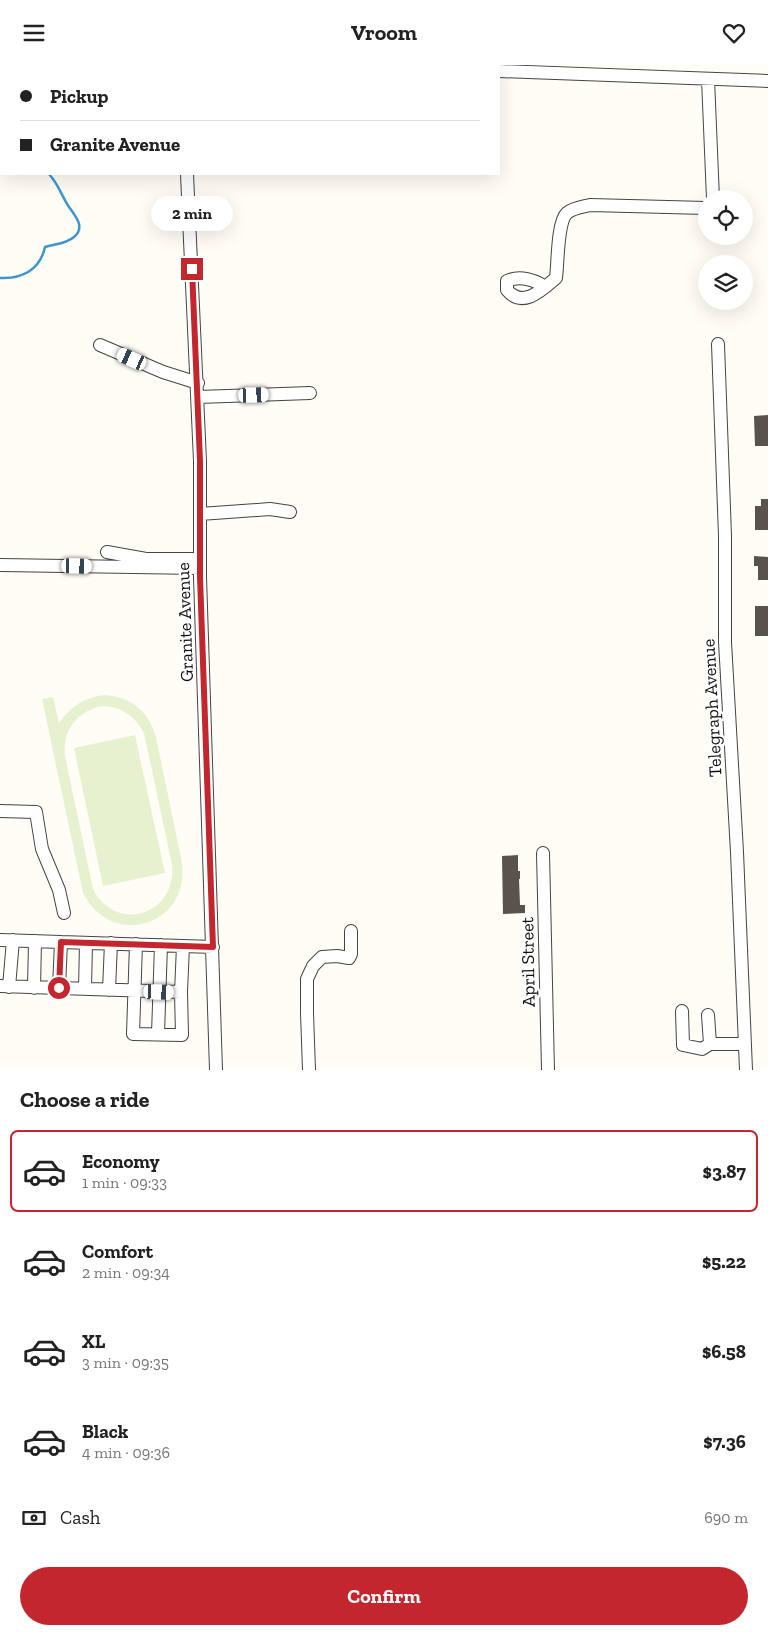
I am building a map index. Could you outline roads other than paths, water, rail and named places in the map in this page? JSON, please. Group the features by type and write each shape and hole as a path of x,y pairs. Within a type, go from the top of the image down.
{"street":[{"path":"500,71 514,68 768,81"},
{"path":"708,79 713,190"},
{"name":"Granite Avenue","path":"187,175 198,383 200,563 216,1070"},
{"path":"545,287 556,278 561,224 565,214 573,209 590,205 698,208"},
{"name":"Telegraph Avenue","path":"718,344 725,536 725,642 737,852 746,1070"},
{"path":"100,345 164,372 198,383"},
{"path":"198,397 310,393"},
{"path":"200,514 270,509 290,512"},
{"path":"107,552 146,559 200,563"},
{"path":"0,565 200,563"},
{"path":"0,811 36,812 42,849 59,890 64,913"},
{"name":"April Street","path":"543,853 548,1070"},
{"path":"309,1070 308,979 313,966 322,957 337,956 349,958 351,954 351,931"},
{"path":"181,992 5,987 6,940 213,947"},
{"path":"34,988 35,941"},
{"path":"59,988 61,942"},
{"path":"85,989 86,943"},
{"path":"109,990 111,943"},
{"path":"136,944 133,1034 182,1035 183,946"},
{"path":"158,1034 161,945"},
{"path":"682,1011 683,1045 702,1049 710,1044 744,1044"},
{"path":"708,1015 710,1044"}],"waterway":[{"path":"0,278 23,275 39,262 45,247 67,241 74,237 79,229 76,218 50,175"}]}
